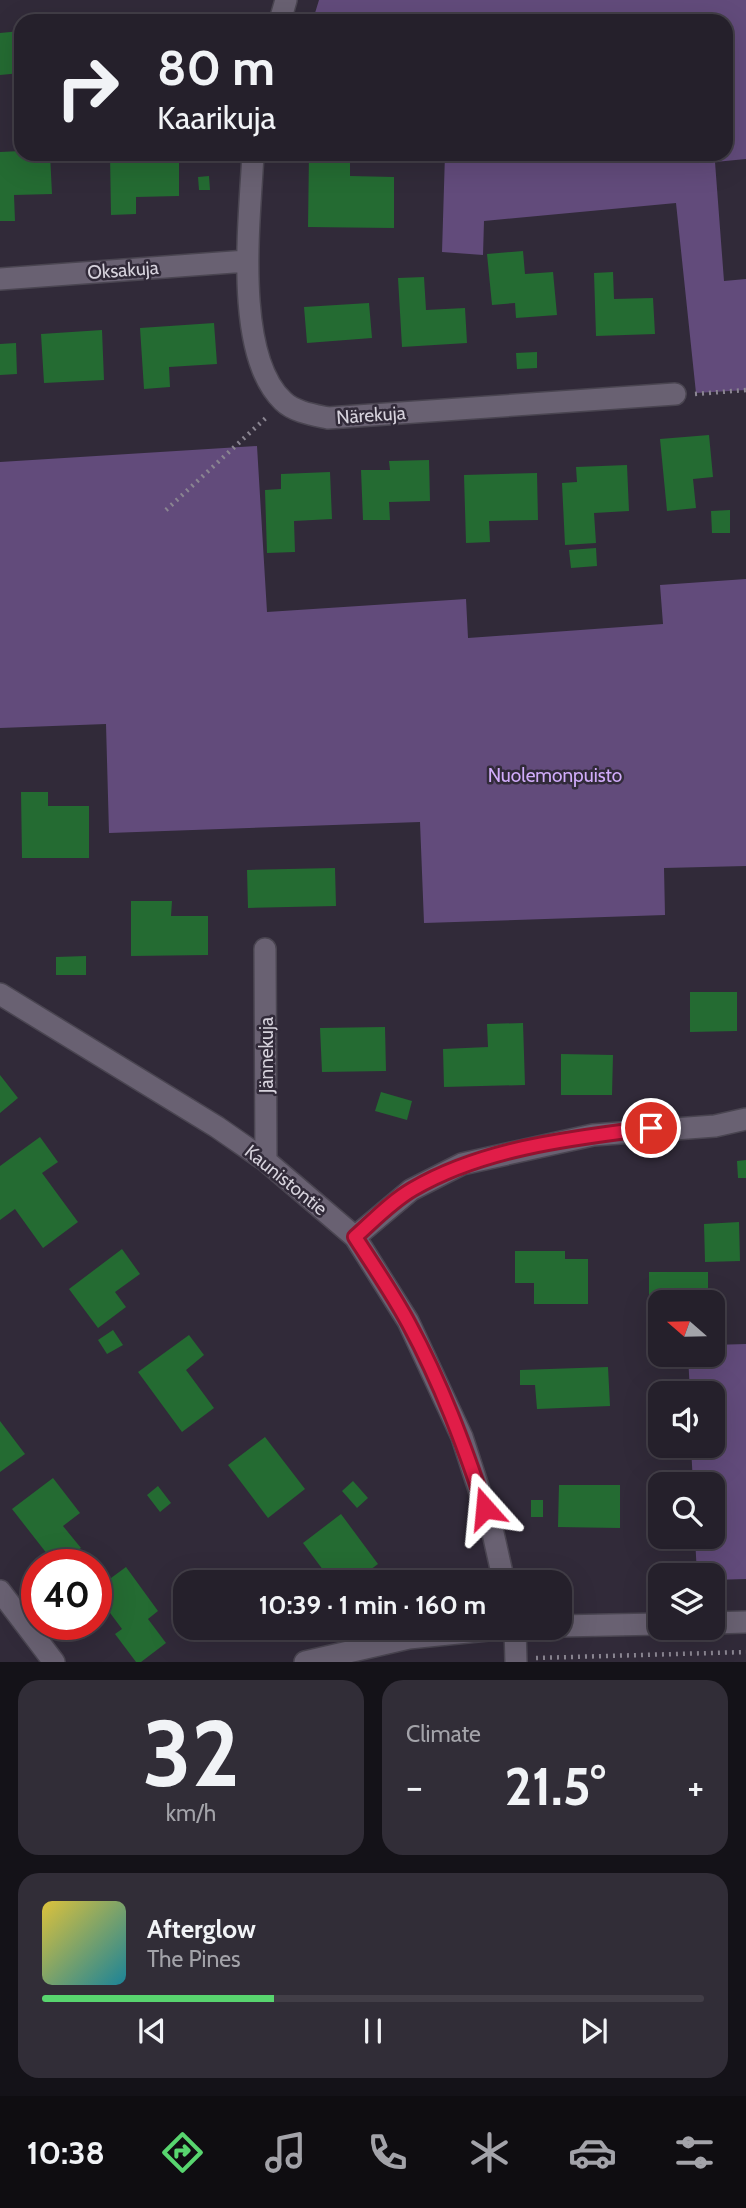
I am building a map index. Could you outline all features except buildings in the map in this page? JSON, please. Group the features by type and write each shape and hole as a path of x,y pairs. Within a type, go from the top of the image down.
{"street":[{"path":"253,161 247,261 255,351 267,379 284,402"},
{"name":"Oksakuja","path":"0,279 247,261"},
{"name":"Närekuja","path":"284,402 309,415 328,418 675,394"},
{"name":"Jännekuja","path":"265,949 266,1161"},
{"name":"Kaunistontie","path":"0,994 217,1127 266,1161 355,1237 408,1321 456,1425 493,1532 502,1570"},
{"path":"355,1237 411,1190 463,1164 593,1135 715,1126 746,1119"},
{"path":"0,1591 54,1662"},
{"path":"725,1623 746,1622"},
{"path":"572,1626 648,1624"},
{"path":"305,1662 400,1640"},
{"path":"515,1640 516,1660"}],"path":[{"path":"675,394 746,390"},
{"path":"166,510 284,402"},
{"path":"516,1660 746,1652"}],"green space":[{"path":"319,0 746,0 746,159 733,160 733,14 315,13"},
{"path":"445,161 725,161 715,162 724,281 746,279 746,390 696,393 676,203 484,221 483,255 442,252"},
{"name":"Nuolemonpuisto","path":"257,446 267,612 466,599 468,638 663,624 660,585 746,579 746,866 664,868 665,915 424,923 420,822 109,833 106,724 0,728 0,462"},
{"path":"746,1344 746,1579 725,1580 725,1563 696,1563 696,1549 725,1549 725,1472 692,1472 692,1458 725,1458 725,1381 689,1381 689,1367 725,1367 725,1345"}],"route":[{"path":"485,1508 461,1437 430,1366 408,1321 355,1237 411,1190 463,1164 593,1135 651,1128"}]}
